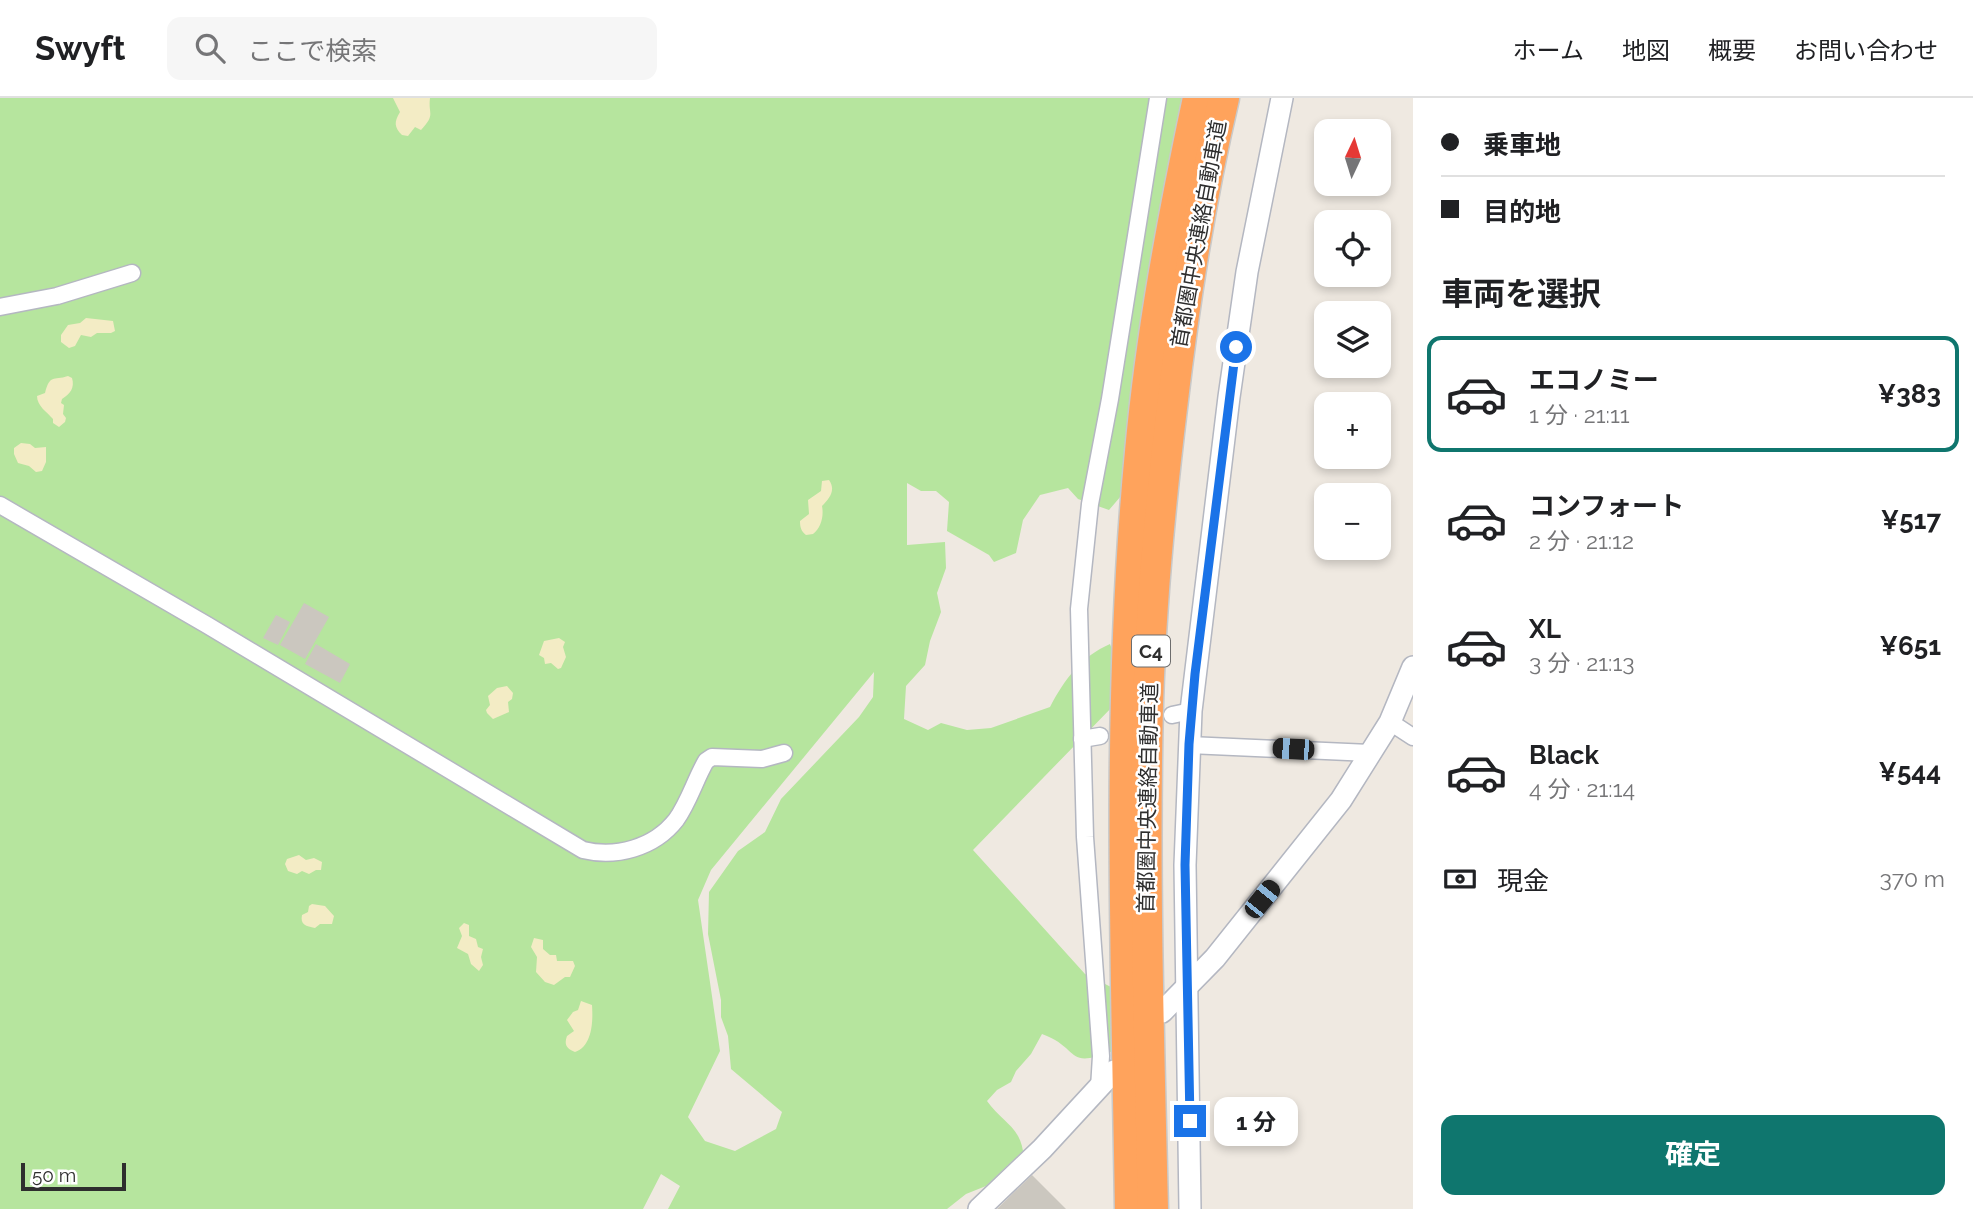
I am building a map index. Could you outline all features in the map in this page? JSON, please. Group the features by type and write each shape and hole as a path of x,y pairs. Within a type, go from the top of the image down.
{"highway":[{"name":"首都圏中央連絡自動車道","path":"1130,1209 1126,702 1131,578 1140,452 1154,325 1198,98"},
{"name":"首都圏中央連絡自動車道","path":"1153,1209 1147,920 1148,703 1154,581 1181,328 1212,149 1224,98"}],"street":[{"path":"1100,1088 1101,1056 1086,837 1079,609 1090,504 1110,399 1158,98"},
{"path":"1190,1209 1185,865 1189,744 1182,713 1249,260 1282,98"},
{"path":"0,307 57,296 132,273"},
{"path":"0,505 207,625 583,850 595,853 624,853 661,834 675,820 706,761 712,757 762,759 785,753"},
{"path":"1162,1012 1214,958 1341,800 1390,722 1413,667"},
{"path":"1390,722 1413,737"},
{"path":"1082,739 1100,736"},
{"path":"1189,744 1370,752"},
{"path":"979,1209 1042,1149 1114,1071"}],"green space":[{"path":"0,98 1186,98 1123,467 1121,496 1109,510 1078,499 1068,488 1040,495 1023,520 1016,553 994,562 989,555 947,531 949,502 936,491 921,491 907,483 907,545 945,542 946,568 937,593 941,612 930,641 925,665 906,686 904,719 928,730 941,723 967,730 991,728 1050,707 1061,687 1082,662 1110,644 1117,663 1115,704 973,850 1085,974 1111,987 1113,1051 1079,1058 1063,1045 1042,1034 1011,1082 997,1090 987,1101 1014,1129 1023,1151 986,1186 966,1194 947,1209 668,1209 680,1186 661,1174 643,1209 0,1209","holes":["874,672 873,697 859,717 781,799 765,832 738,851 709,892 708,934 721,1000 721,1017 728,1036 731,1069 782,1112 776,1129 735,1151 705,1141 688,1117 720,1051 698,900 711,870"]}],"sand":[{"path":"393,98 430,98 430,117 426,125 421,130 415,127 408,136 402,135 396,127 400,112"},
{"path":"86,318 113,321 115,331 97,333 91,337 81,335 75,346 69,348 61,342 61,335 68,325 80,323"},
{"path":"68,376 72,378 73,385 62,399 63,414 66,418 59,427 40,406 37,396 45,393 53,379"},
{"path":"21,443 35,448 46,447 46,462 42,471 36,472 29,466 18,463 14,448"},
{"path":"829,480 832,491 822,506 820,525 813,534 806,535 801,529 800,521 809,514 808,500 821,491 822,481"},
{"path":"559,638 565,642 563,647 566,657 558,669 551,663 545,664 544,658 539,655 544,641"},
{"path":"507,686 513,693 508,702 509,712 493,719 486,710 490,705 488,696 497,688"},
{"path":"299,855 306,860 314,858 322,862 321,870 309,874 288,871 285,864 287,859"},
{"path":"312,904 325,906 334,916 332,924 320,924 315,928 304,924 302,915 308,912"},
{"path":"464,923 469,925 469,936 476,939 478,947 483,949 483,965 479,971 471,964 468,954 457,948 462,936 459,928"},
{"path":"534,938 543,940 543,949 550,955 556,955 557,961 573,961 575,966 570,977 565,977 554,985 545,982 536,972 537,957 531,947"},
{"path":"581,1001 592,1005 592,1025 589,1038 581,1049 575,1052 566,1044 567,1036 574,1031 567,1020 578,1010"}],"building":[{"path":"304,603 329,617 305,659 280,645"},
{"path":"276,615 290,622 278,645 263,638"},
{"path":"316,644 350,664 340,683 305,664"},
{"path":"1032,1175 1066,1209 997,1209"}],"route":[{"path":"1190,1121 1185,928 1189,744 1195,674 1236,347"}]}
